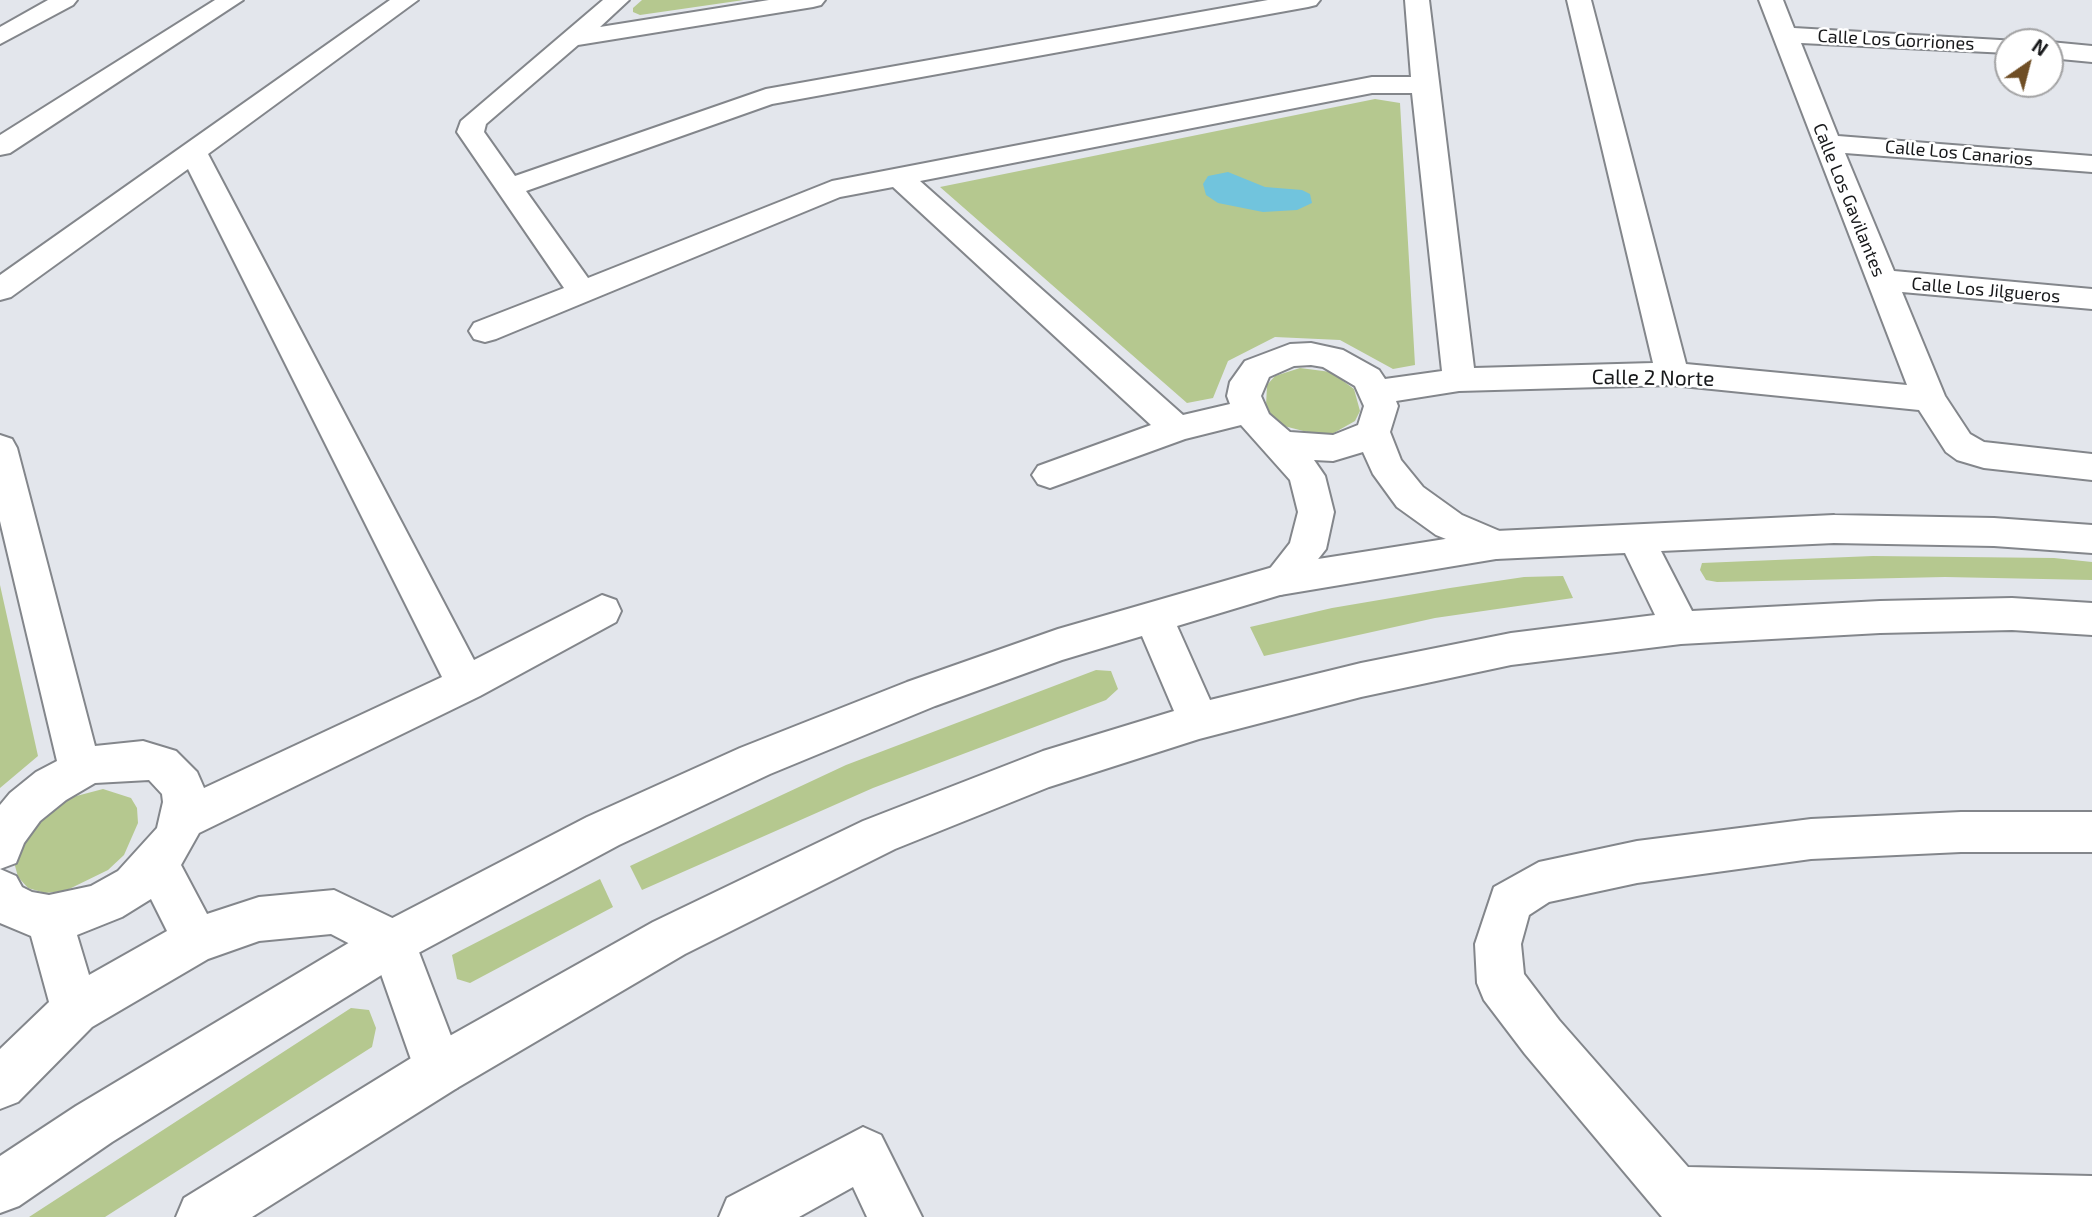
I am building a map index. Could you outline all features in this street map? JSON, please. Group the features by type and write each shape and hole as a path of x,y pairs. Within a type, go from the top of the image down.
{"street":[{"path":"0,37 65,0"},
{"path":"0,146 231,0"},
{"path":"0,290 406,0"},
{"path":"581,290 470,132 474,121 617,0"},
{"path":"572,39 813,0"},
{"path":"510,187 766,97 1308,0"},
{"path":"1417,0 1424,85 1459,380"},
{"path":"1579,0 1672,374"},
{"name":"Calle Los Gavilantes","path":"1771,0 1929,399 1958,443 1969,451 2092,467"},
{"name":"Calle Los Gorriones","path":"1783,35 1994,45"},
{"path":"2064,51 2092,54"},
{"path":"485,331 832,190 1372,85 1424,85"},
{"name":"Calle Los Canarios","path":"1826,143 2092,164"},
{"path":"193,152 466,684"},
{"path":"898,176 1177,429"},
{"name":"Calle Los Jilgueros","path":"1881,279 2092,299"},
{"path":"1280,580 1307,549 1317,512 1307,476 1249,411 1244,396 1252,375 1272,360 1290,355 1332,358 1359,372 1377,392 1381,406 1373,432 1385,465 1410,497 1449,525 1496,545"},
{"name":"Calle 2 Norte","path":"1377,392 1459,380 1672,374 1929,399"},
{"path":"1050,475 1177,429 1249,411"},
{"path":"1280,444 1333,448 1354,442 1373,432"},
{"path":"0,448 80,769"},
{"path":"0,1187 94,1124 393,942 604,831 755,761 934,690 1058,645 1280,580 1496,545 1833,529 1994,532 2092,539"},
{"path":"1636,539 1681,628"},
{"path":"183,819 466,684 602,611"},
{"path":"203,1217 439,1070 669,938 879,835 1043,770 1199,720 1361,680 1511,649 1681,628 1880,617 2012,614 2092,619"},
{"path":"1153,616 1199,720"},
{"path":"0,848 6,832 25,807 51,786 80,769 124,759 161,764 181,786 185,802 183,819 173,842 157,864 134,886 106,902 78,913 50,917 25,913 2,900"},
{"path":"2092,832 1961,832 1811,839 1637,862 1539,883 1510,902 1498,944 1501,984 1542,1037 1687,1205 2092,1202"},
{"path":"157,864 196,940"},
{"path":"0,1084 75,1010 196,940 258,919 334,912 393,942 439,1070"},
{"path":"50,917 75,1010"},
{"path":"747,1217 863,1153 895,1217"}],"green space":[{"path":"642,0 744,0 640,15 633,12 633,8"},
{"path":"1375,99 1400,103 1415,365 1393,369 1340,340 1275,337 1228,361 1213,398 1187,403 940,187"},
{"path":"1300,368 1331,372 1354,389 1360,411 1355,421 1332,434 1315,434 1284,426 1272,417 1266,406 1267,385 1275,376"},
{"path":"1873,556 2054,558 2092,562 2092,580 1945,577 1717,582 1706,580 1700,570 1702,563"},
{"path":"1563,576 1573,598 1435,618 1264,656 1250,627 1332,608 1450,588 1524,577"},
{"path":"0,585 38,756 0,788"},
{"path":"1096,670 1111,671 1118,689 1106,700 873,788 642,890 630,866 846,765"},
{"path":"103,789 131,798 137,808 138,823 124,855 108,870 65,891 45,893 28,888 18,877 14,862 30,827 65,799"},
{"path":"600,879 613,907 470,983 457,979 452,955"},
{"path":"351,1008 369,1010 376,1028 372,1047 105,1217 29,1217"}],"water":[{"path":"1228,172 1265,187 1302,190 1310,194 1312,203 1297,210 1263,212 1218,203 1206,195 1203,184 1208,176"}]}
